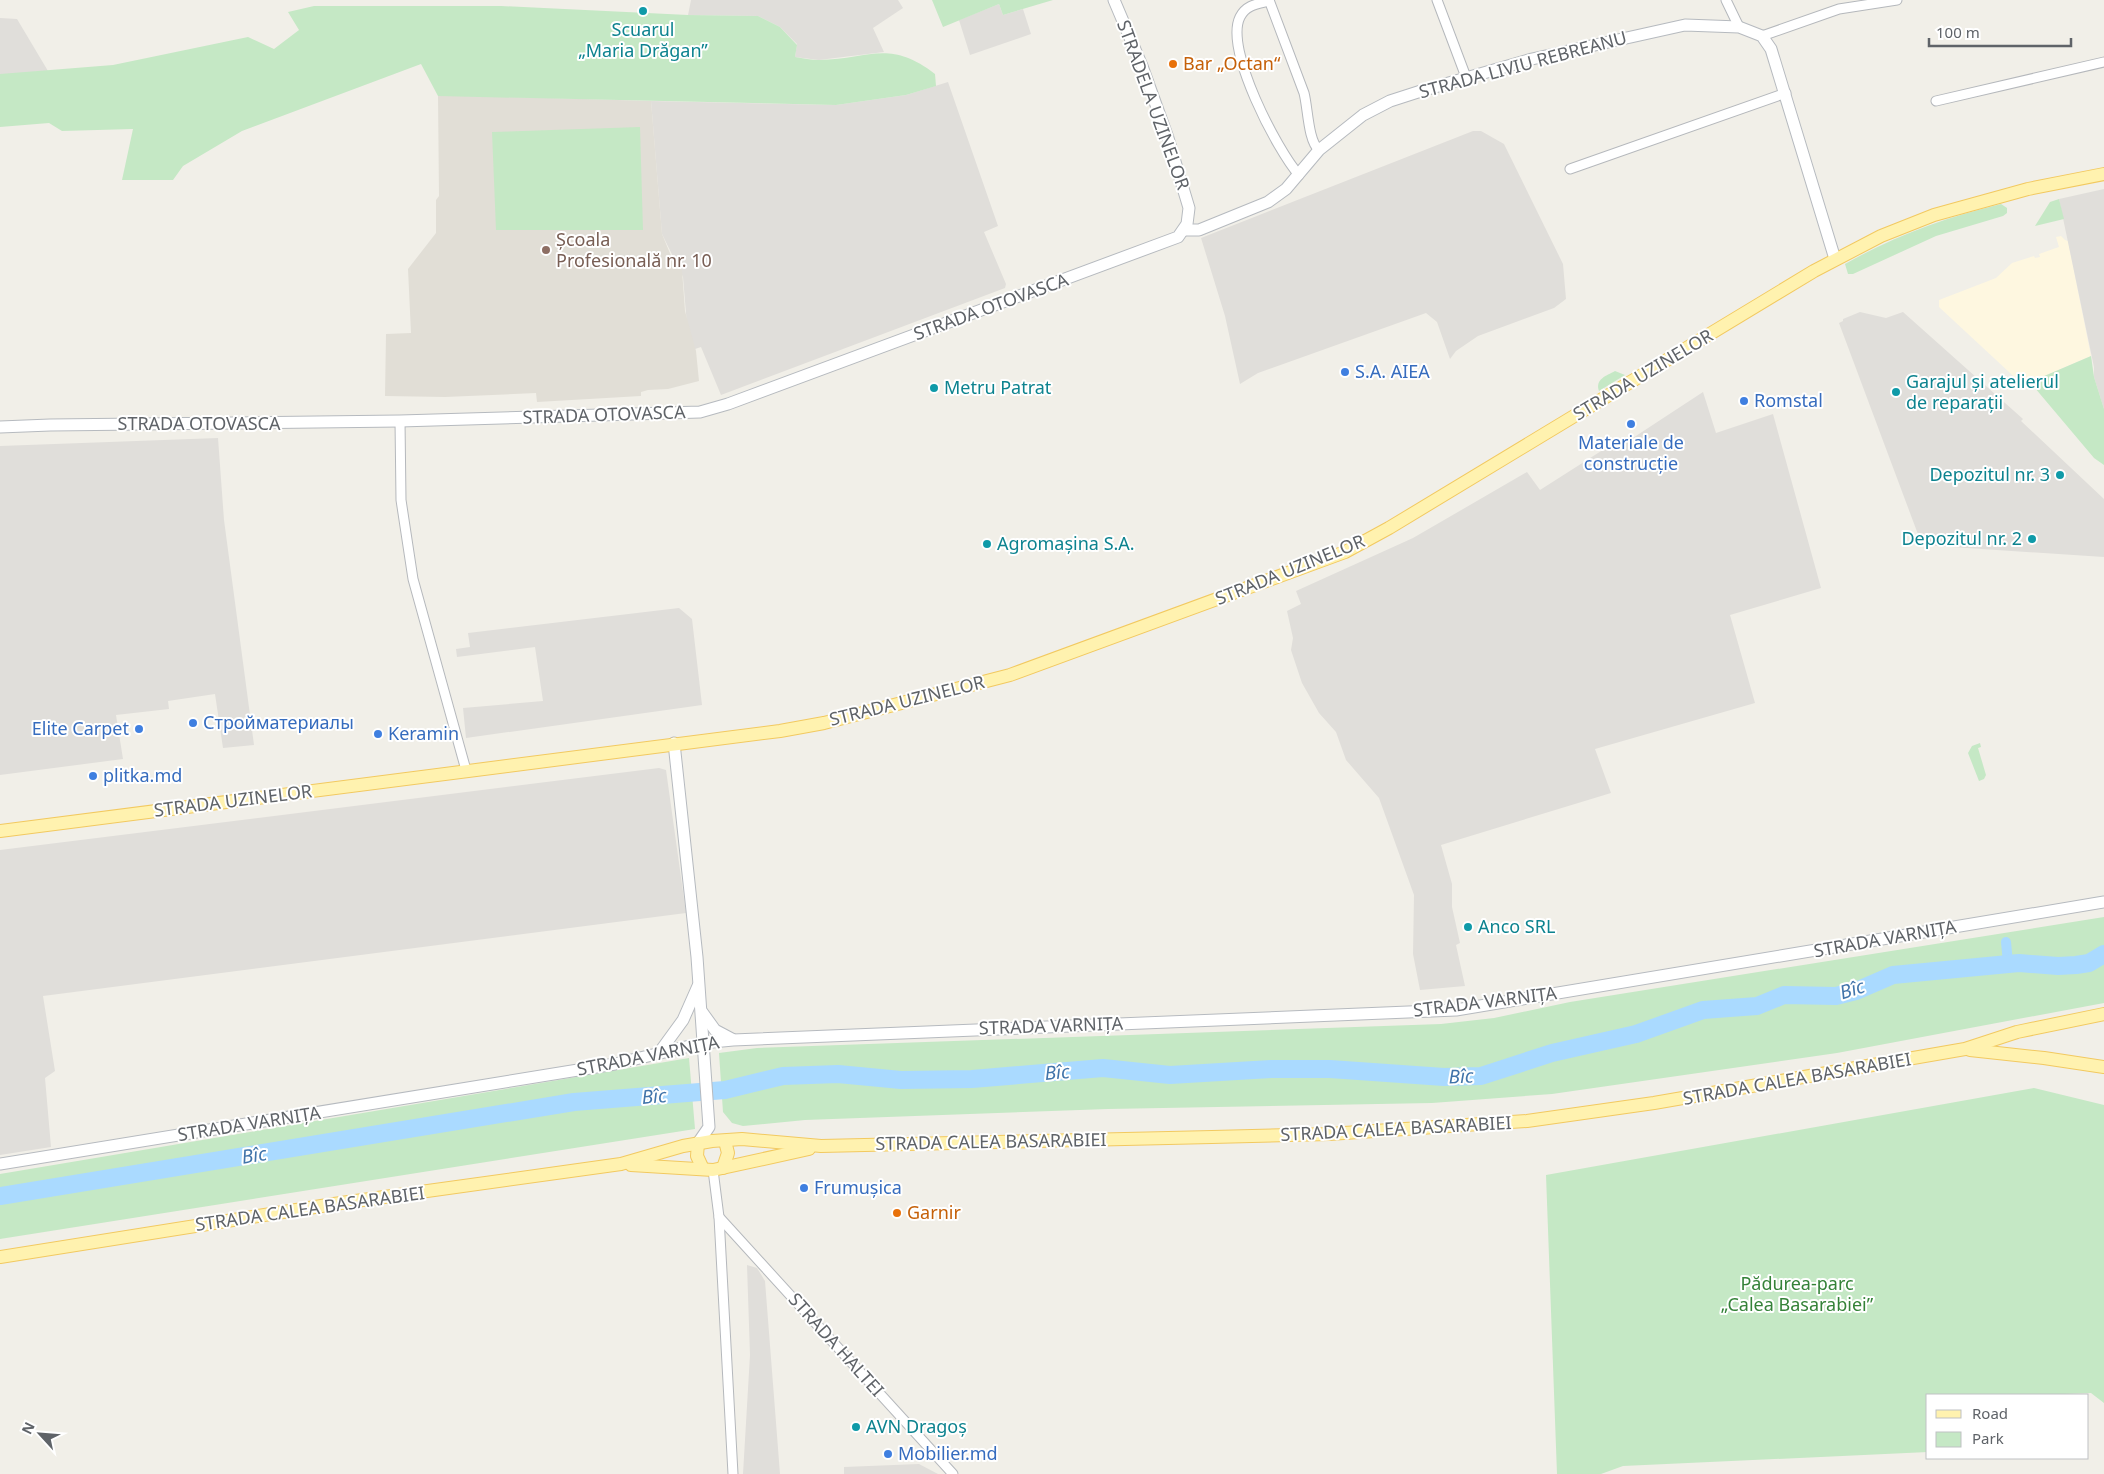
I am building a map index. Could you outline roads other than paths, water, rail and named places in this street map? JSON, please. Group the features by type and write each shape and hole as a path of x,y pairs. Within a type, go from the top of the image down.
{"main road":[{"name":"STRADA UZINELOR","path":"0,831 824,723 1010,675 1345,552 1397,523 1835,259 1881,236 1969,204 2104,174"},
{"name":"STRADA CALEA BASARABIEI","path":"0,1257 334,1204 621,1164 698,1143 742,1139 821,1146 1329,1134 1527,1121 1654,1103 1965,1049 2017,1032 2104,1014"},
{"name":"STRADA CALEA BASARABIEI","path":"1965,1049 2104,1067"},
{"path":"698,1143 697,1156 713,1169 728,1153 724,1141"},
{"name":"STRADA CALEA BASARABIEI","path":"621,1164 713,1169 821,1146"}],"street":[{"name":"STRADELA UZINELOR","path":"1114,0 1142,66 1189,208 1188,220 1181,233"},
{"path":"1437,0 1466,77"},
{"path":"1726,0 1739,27"},
{"path":"1835,259 1786,93 1771,49 1762,36 1839,9 1897,0"},
{"path":"1299,175 1280,151 1252,88 1241,55 1239,19 1251,6 1269,1 1304,93 1313,144 1319,150"},
{"name":"STRADA LIVIU REBREANU","path":"1181,233 1199,230 1268,202 1286,189 1319,150 1363,115 1390,101 1532,59 1685,25 1739,27 1762,36"},
{"path":"1936,101 2104,62"},
{"path":"1570,168 1786,93"},
{"name":"STRADA OTOVASCA","path":"0,427 400,421 708,410 1181,233"},
{"path":"400,421 401,500 413,579 466,770"},
{"path":"674,744 699,985 709,1123 698,1143"},
{"name":"STRADA VARNIȚA","path":"0,1164 615,1064 702,1043 734,1040 1456,1010 2104,902"},
{"path":"659,1053 680,1026 699,985"},
{"path":"701,1010 715,1030 734,1040"},
{"path":"709,1123 724,1141"},
{"path":"713,1169 719,1217 733,1474"},
{"name":"STRADA HALTEI","path":"719,1217 953,1474"}],"waterway":[{"path":"2006,942 2008,963"},
{"name":"Bîc","path":"0,1196 574,1102 725,1090 783,1076 838,1074 901,1080 972,1079 1103,1068 1170,1075 1271,1069 1330,1069 1444,1077 1481,1076 1552,1053 1636,1034 1703,1010 1757,1006 1784,995 1836,996 1856,991 1893,975 2019,963 2058,966 2076,965 2089,963 2104,954"}],"place":[{"name":"Scuarul „Maria Drăgan”","path":"643,11"},
{"name":"Bar „Octan“","path":"1173,64"},
{"name":"Școala Profesională nr. 10","path":"546,250"},
{"name":"S.A. AIEA","path":"1345,372"},
{"name":"Metru Patrat","path":"934,388"},
{"name":"Garajul și atelierul de reparații","path":"1896,392"},
{"name":"Romstal","path":"1744,401"},
{"name":"Materiale de construcție","path":"1631,424"},
{"name":"Depozitul nr. 3","path":"2060,475"},
{"name":"Depozitul nr. 2","path":"2032,539"},
{"name":"Agromașina S.A.","path":"987,544"},
{"name":"Стройматериалы","path":"193,723"},
{"name":"Elite Carpet","path":"139,729"},
{"name":"Keramin","path":"378,734"},
{"name":"plitka.md","path":"93,776"},
{"name":"Anco SRL","path":"1468,927"},
{"name":"Frumușica","path":"804,1188"},
{"name":"Garnir","path":"897,1213"},
{"name":"AVN Dragoș","path":"856,1427"},
{"name":"Mobilier.md","path":"888,1454"}],"park label":[{"name":"Pădurea-parc „Calea Basarabiei”","path":"1797,1294"}]}
